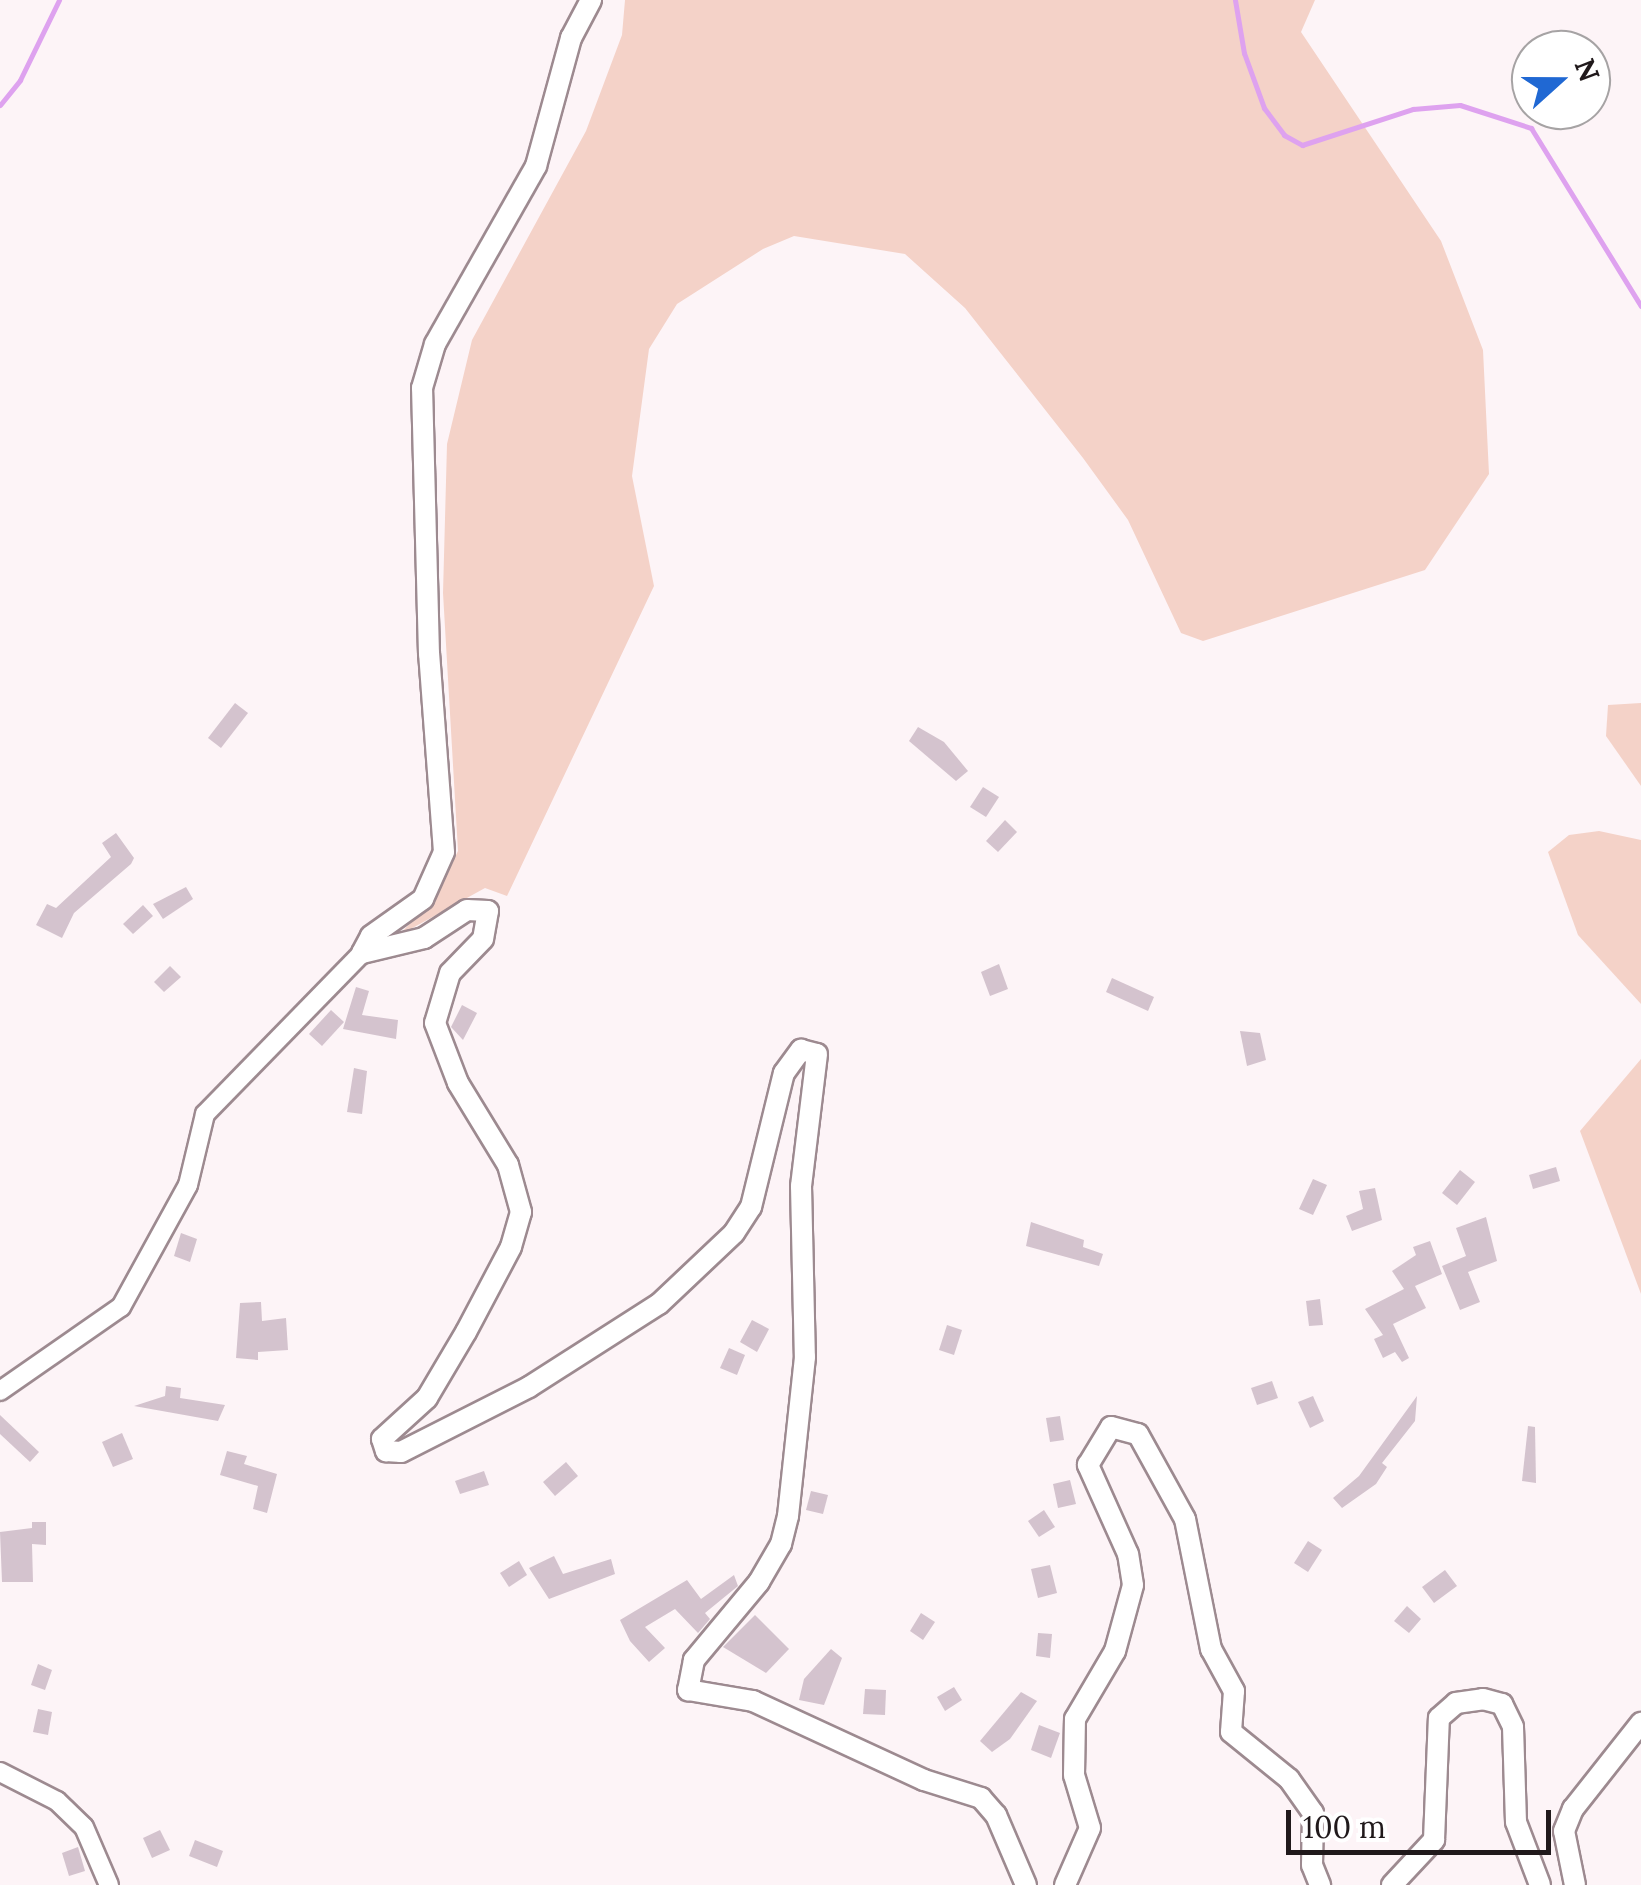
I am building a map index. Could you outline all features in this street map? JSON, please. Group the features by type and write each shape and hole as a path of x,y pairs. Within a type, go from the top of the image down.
{"street":[{"path":"0,1391 121,1307 188,1184 205,1114 362,953 371,936 423,899 444,852 429,654 422,388 435,344 536,166 571,38 590,0"},
{"path":"362,953 424,938 467,910 488,911 484,939 450,973 435,1023 458,1083 508,1164 521,1212 511,1247 466,1332 428,1398 382,1439 386,1451 402,1452 529,1387 660,1304 751,1208 784,1072 801,1050 816,1054 802,1186 805,1357 788,1516 781,1544 758,1582 694,1660 688,1690 753,1701 924,1780 981,1798 996,1815 1026,1885"},
{"path":"1065,1885 1090,1828 1074,1775 1075,1719 1115,1652 1133,1584 1128,1554 1088,1465 1112,1427 1138,1434 1186,1519 1211,1649 1234,1691 1231,1732 1289,1779 1313,1813 1312,1865 1320,1885"},
{"path":"1392,1885 1434,1840 1439,1718 1456,1703 1483,1699 1502,1704 1513,1727 1516,1822 1540,1885"},
{"path":"1574,1885 1564,1831 1573,1809 1641,1723"},
{"path":"0,1772 57,1801 84,1827 109,1885"}],"shaded area":[{"path":"625,0 1315,0 1301,32 1441,241 1483,350 1489,474 1425,570 1203,641 1181,633 1128,520 1083,458 965,308 905,254 794,236 763,249 677,304 649,349 632,476 654,586 507,896 485,888 398,936 436,896 458,851 443,593 447,444 472,340 586,131 622,35"},
{"path":"1641,703 1641,786 1606,736 1608,705"},
{"path":"1599,831 1641,840 1641,1004 1578,935 1548,852 1569,835"},
{"path":"1641,1059 1641,1294 1580,1131"}],"building":[{"path":"235,703 248,713 221,748 208,738"},
{"path":"918,727 944,742 968,771 956,781 909,741"},
{"path":"983,787 999,797 986,817 970,807"},
{"path":"1005,820 1017,832 998,852 986,841"},
{"path":"116,833 134,858 131,864 74,913 62,938 36,925 47,904 56,908 111,857 102,843"},
{"path":"186,887 193,899 163,919 153,904"},
{"path":"143,905 153,916 133,934 123,924"},
{"path":"999,964 1008,989 990,996 981,972"},
{"path":"170,966 181,977 164,992 154,982"},
{"path":"1112,978 1154,997 1148,1011 1106,992"},
{"path":"356,987 369,991 362,1015 398,1020 396,1039 343,1029"},
{"path":"462,1005 477,1013 463,1040 451,1027"},
{"path":"331,1010 344,1022 322,1046 309,1034"},
{"path":"1240,1031 1260,1033 1266,1060 1247,1066"},
{"path":"354,1068 367,1071 362,1114 347,1112"},
{"path":"1556,1167 1560,1181 1533,1189 1529,1175"},
{"path":"1460,1170 1475,1182 1457,1205 1442,1193"},
{"path":"1313,1179 1327,1185 1313,1215 1299,1209"},
{"path":"1375,1188 1382,1220 1352,1231 1346,1216 1363,1209 1359,1191"},
{"path":"1486,1217 1497,1261 1468,1272 1480,1302 1460,1310 1442,1266 1466,1256 1456,1228"},
{"path":"1031,1222 1084,1240 1083,1247 1103,1254 1099,1266 1026,1246"},
{"path":"181,1233 197,1239 190,1262 174,1256"},
{"path":"1430,1241 1442,1274 1415,1286 1426,1308 1393,1324 1409,1358 1402,1362 1395,1352 1383,1358 1374,1339 1383,1335 1365,1309 1404,1289 1392,1271 1416,1255 1413,1247"},
{"path":"1320,1299 1323,1325 1309,1326 1306,1301"},
{"path":"261,1302 262,1321 286,1318 288,1350 258,1352 258,1360 236,1358 240,1303"},
{"path":"752,1320 769,1329 757,1352 740,1342"},
{"path":"947,1325 962,1330 954,1355 939,1350"},
{"path":"729,1348 745,1355 737,1375 720,1368"},
{"path":"1272,1381 1278,1398 1257,1405 1251,1388"},
{"path":"166,1386 181,1388 180,1398 225,1405 218,1421 134,1406 165,1396"},
{"path":"1313,1396 1324,1421 1310,1428 1298,1402"},
{"path":"1417,1396 1415,1421 1382,1463 1387,1467 1376,1484 1342,1508 1333,1498 1359,1476"},
{"path":"0,1415 39,1452 30,1462 0,1434"},
{"path":"1060,1416 1064,1440 1050,1442 1046,1418"},
{"path":"1528,1426 1535,1427 1536,1483 1522,1481"},
{"path":"122,1433 133,1459 113,1467 102,1442"},
{"path":"227,1451 247,1456 244,1464 277,1474 267,1513 253,1509 258,1486 220,1475"},
{"path":"566,1462 578,1476 555,1496 543,1482"},
{"path":"484,1471 489,1485 460,1494 455,1481"},
{"path":"1070,1480 1076,1504 1058,1508 1053,1484"},
{"path":"811,1491 828,1495 823,1514 806,1510"},
{"path":"1044,1510 1055,1527 1039,1537 1028,1521"},
{"path":"32,1522 46,1522 46,1545 32,1544 33,1582 2,1582 0,1532 32,1528"},
{"path":"1308,1541 1322,1550 1308,1572 1294,1563"},
{"path":"554,1556 563,1574 611,1559 615,1574 549,1599 529,1568"},
{"path":"519,1561 527,1575 509,1587 500,1573"},
{"path":"1050,1565 1057,1593 1038,1598 1031,1569"},
{"path":"1445,1570 1457,1586 1434,1603 1422,1587"},
{"path":"734,1575 738,1586 705,1613 710,1619 698,1633 675,1609 645,1627 665,1648 649,1662 630,1641 620,1620 687,1580 701,1599"},
{"path":"1407,1606 1421,1619 1409,1633 1394,1621"},
{"path":"921,1613 935,1622 923,1640 910,1631"},
{"path":"755,1615 789,1649 766,1673 723,1647"},
{"path":"1038,1633 1052,1634 1050,1658 1036,1656"},
{"path":"831,1649 842,1658 824,1705 799,1700 804,1679"},
{"path":"38,1664 52,1670 45,1690 31,1685"},
{"path":"954,1687 962,1700 945,1711 937,1697"},
{"path":"865,1689 886,1690 885,1715 863,1714"},
{"path":"1021,1692 1037,1701 1010,1739 992,1752 980,1741"},
{"path":"38,1709 52,1712 48,1735 33,1732"},
{"path":"1039,1725 1060,1733 1051,1758 1031,1750"},
{"path":"160,1830 170,1850 152,1858 143,1838"},
{"path":"195,1840 223,1851 217,1867 189,1856"},
{"path":"78,1847 85,1871 69,1876 62,1853"}],"waterway":[{"path":"0,105 20,80 59,0"},
{"path":"1235,0 1244,53 1264,108 1284,135 1302,145 1413,109 1460,105 1531,128 1641,306"}]}
